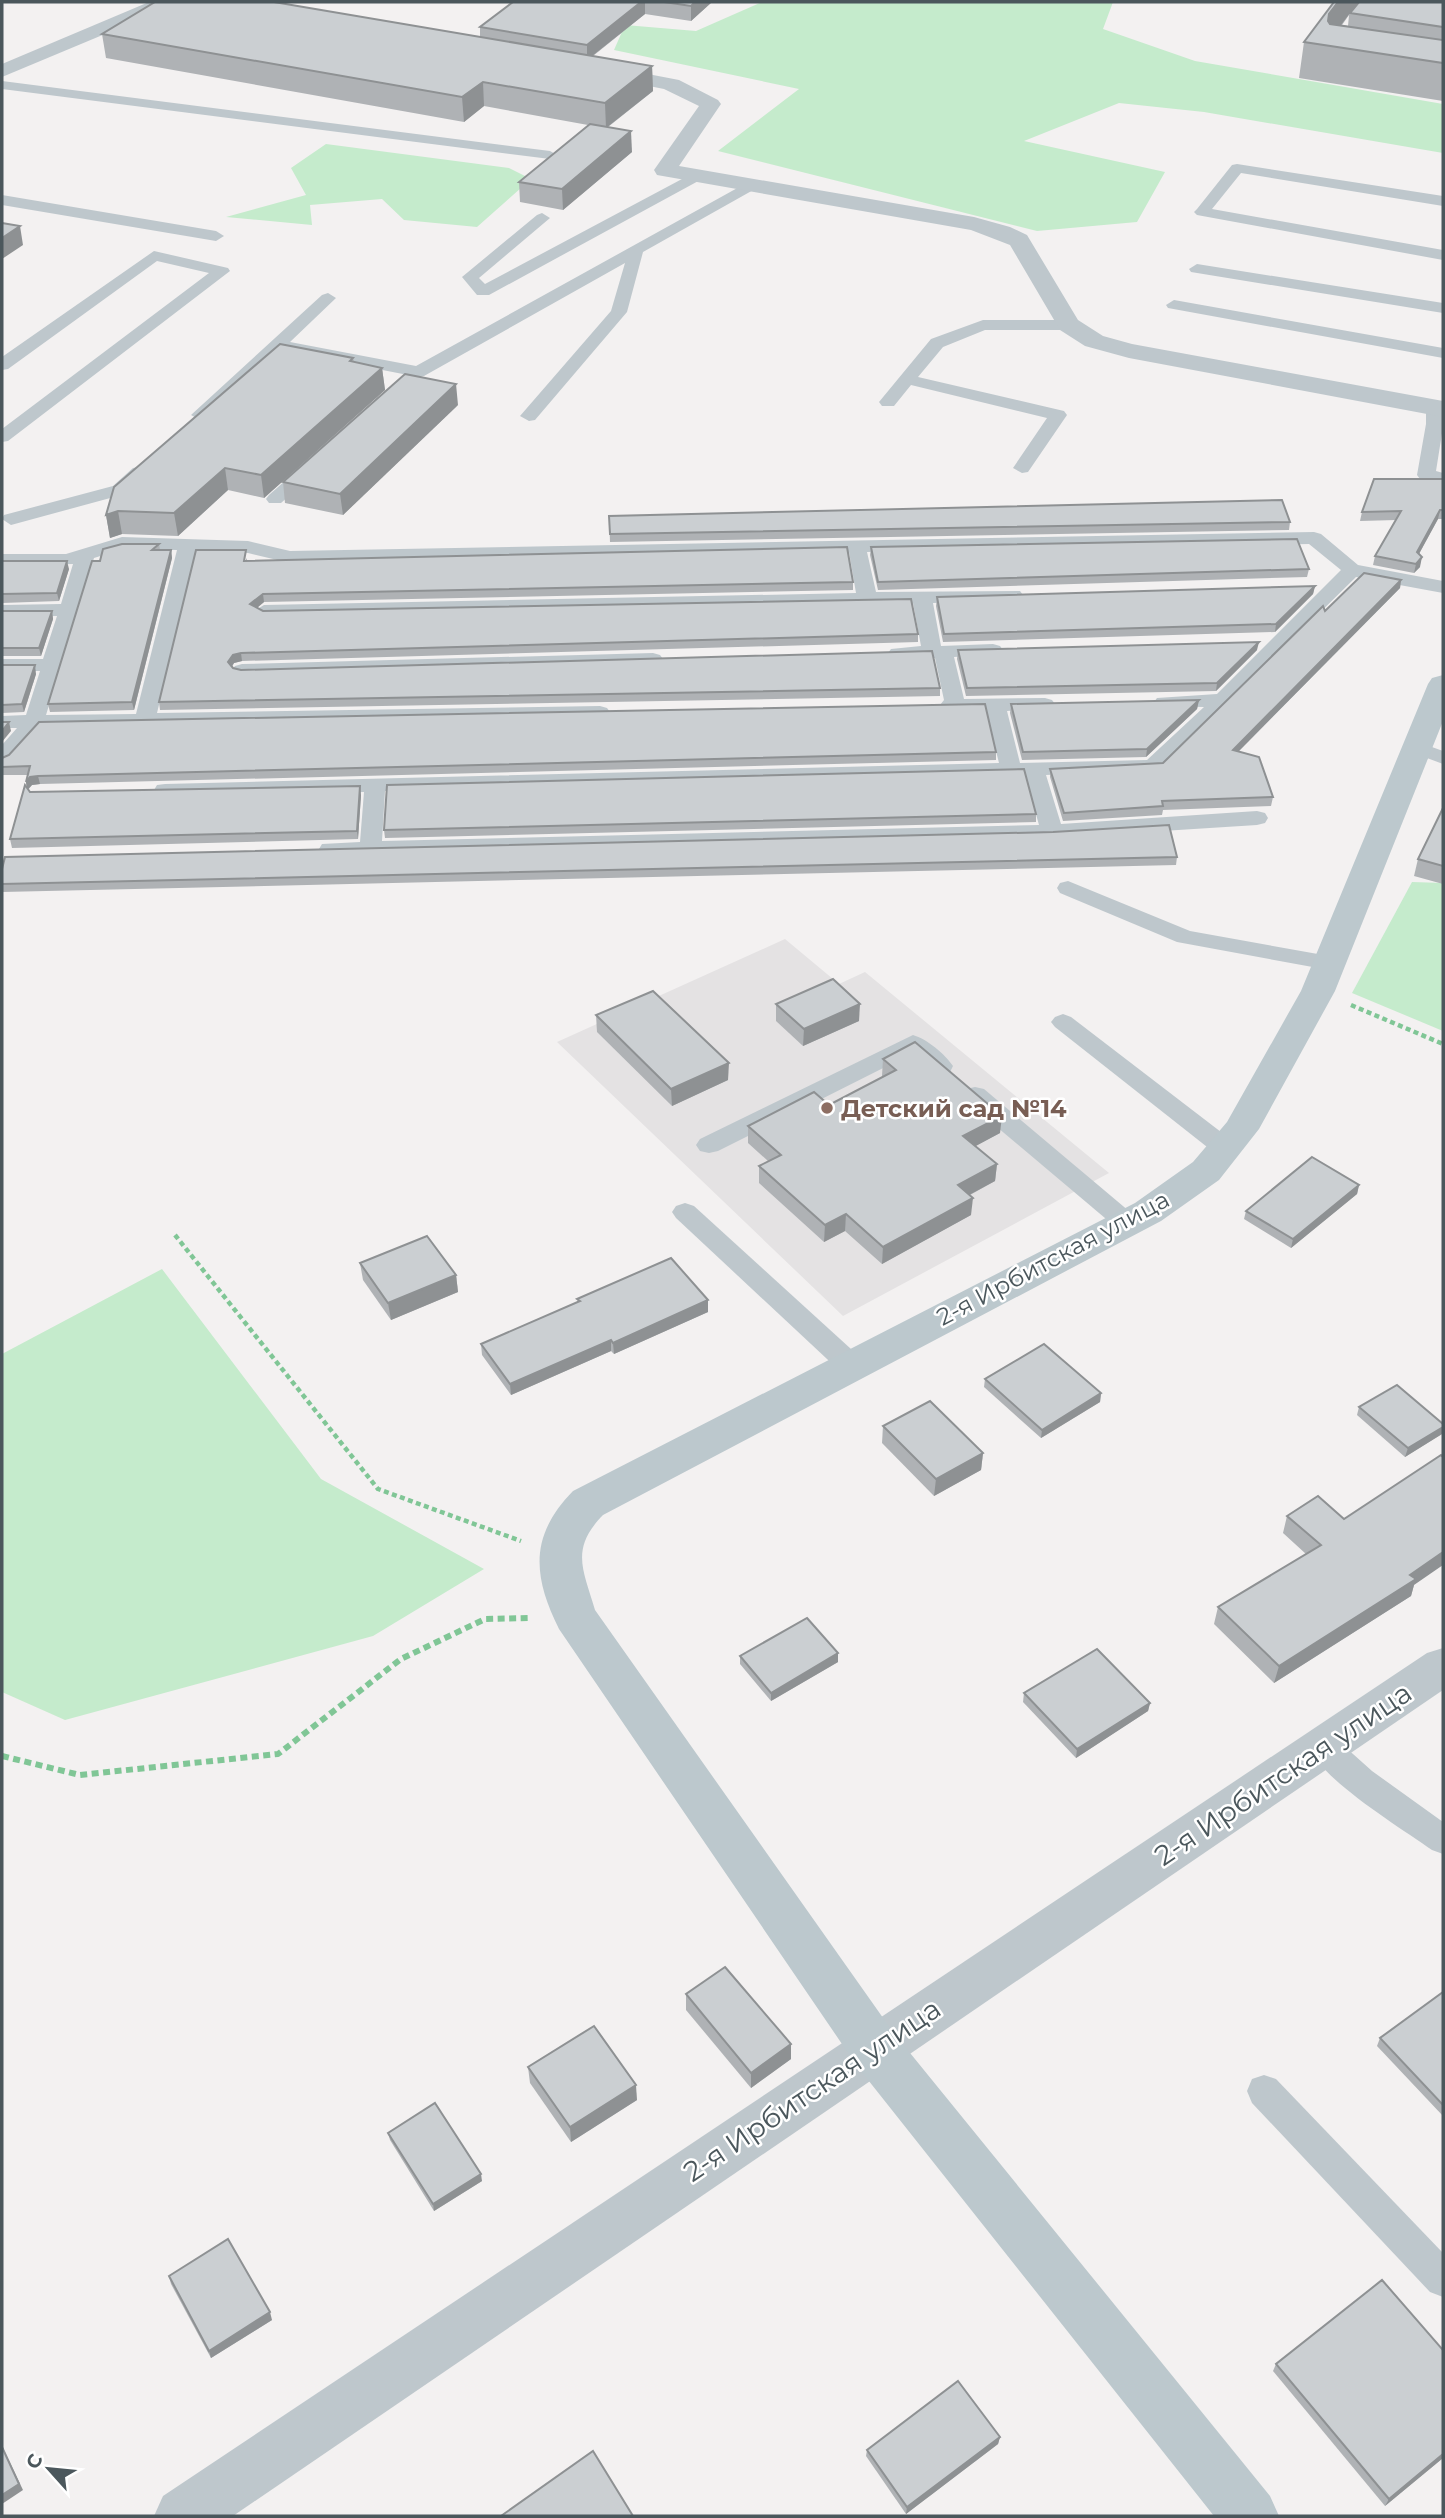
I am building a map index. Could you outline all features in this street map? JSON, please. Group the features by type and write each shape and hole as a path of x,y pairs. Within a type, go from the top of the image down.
{"street":[{"path":"2,71 164,2"},
{"path":"587,69 690,89 711,104 664,170 974,224 1002,232 1019,240 1069,325 1094,341 1129,351 1439,417"},
{"name":"2-я Ирбитская улица","path":"563,1537 588,1503 1148,1212 1206,1171 1241,1129 1324,977 1436,725"},
{"path":"563,1537 575,1616 875,2049 1250,2516"},
{"name":"2-я Ирбитская улица","path":"183,2516 1443,1666"}],"lane":[{"path":"2,85 550,155"},
{"path":"1443,201 1237,168 1202,212 1443,255"},
{"path":"542,218 470,277 483,292 697,176"},
{"path":"397,390 418,372 750,186"},
{"path":"2,200 216,236"},
{"path":"529,416 619,312 636,250"},
{"path":"2,365 154,256 222,271 2,437"},
{"path":"1197,269 1443,308"},
{"path":"188,426 328,298"},
{"path":"1174,305 1443,354"},
{"path":"888,402 937,343 983,326 1069,325"},
{"path":"276,344 418,372"},
{"path":"907,379 1058,415 1021,468"},
{"path":"1439,417 1426,475 1443,478"},
{"path":"275,499 326,454"},
{"path":"11,519 119,490 149,463"},
{"path":"2,560 66,560 122,543 248,547 289,556 1314,538 1352,570 1443,587"},
{"path":"145,720 188,545"},
{"path":"857,547 867,598"},
{"path":"2,758 34,722 86,554"},
{"path":"138,791 1153,766 1223,701 1352,570"},
{"path":"1309,586 1337,586"},
{"path":"264,611 1032,594"},
{"path":"922,598 955,705"},
{"path":"2,611 69,610"},
{"path":"1254,642 1281,641"},
{"path":"877,653 1010,649"},
{"path":"242,670 670,659"},
{"path":"2,665 52,665"},
{"path":"1142,702 1223,701"},
{"path":"927,706 1062,703"},
{"path":"995,705 1011,769"},
{"path":"2,722 620,711"},
{"path":"1034,768 1052,831"},
{"path":"371,848 375,785"},
{"path":"302,850 1052,831 1257,818"},
{"path":"1068,888 1185,937 1324,977"},
{"path":"1063,1022 1225,1148"},
{"path":"709,1144 913,1043 1127,1223"},
{"path":"685,1212 852,1366"},
{"path":"1323,1746 1361,1781 1443,1840"},
{"path":"1264,2091 1443,2279"}],"path":[{"path":"1324,977 1443,1044"},
{"path":"175,1236 378,1489 563,1537"},
{"path":"2,1755 80,1775 278,1754 401,1659 485,1619 575,1616"}],"shaded area":[{"name":"Детский сад №14","path":"785,939 839,984 865,972 1109,1173 843,1316 557,1042"}],"green space":[{"path":"762,2 1113,2 1103,29 1195,61 1443,104 1443,153 1204,112 1119,103 1024,141 1165,172 1137,222 1037,231 718,151 799,89 614,50 625,25 696,31"},
{"path":"326,144 509,168 531,179 477,227 404,220 382,199 310,205 312,225 226,217 306,195 291,168"},
{"path":"1412,882 1443,883 1443,1031 1352,993"},
{"path":"162,1269 321,1479 484,1569 373,1636 65,1720 2,1692 2,1354"}],"building":[{"path":"155,2 274,2 652,66 605,103 483,82 462,97 102,34"},
{"path":"513,2 641,2 587,45 480,27"},
{"path":"664,2 695,2 691,6"},
{"path":"1334,2 1338,2 1329,14 1330,24 1443,40 1443,63 1304,42"},
{"path":"1359,2 1443,2 1443,27 1350,13"},
{"path":"590,124 631,131 562,189 519,182"},
{"path":"2,223 20,226 2,238"},
{"path":"280,344 353,358 350,361 382,368 261,475 225,468 174,513 118,511 106,515 114,487"},
{"path":"405,374 456,384 340,494 283,482"},
{"path":"1374,479 1443,479 1443,510 1440,510 1417,552 1422,557 1416,564 1375,556 1401,511 1362,512"},
{"path":"1282,500 1290,522 610,534 609,516"},
{"path":"1297,539 1309,569 878,582 871,547"},
{"path":"122,544 159,544 152,550 171,550 132,702 48,704 92,561 100,561 103,549"},
{"path":"847,547 853,582 263,594 250,604 263,611 911,599 918,634 241,653 233,655 228,662 233,668 241,670 932,651 940,688 159,702 196,550 246,550 244,561"},
{"path":"2,561 67,561 57,593 2,594"},
{"path":"1364,573 1401,580 1233,750 1259,757 1273,797 1162,801 1163,806 1064,813 1050,769 1163,763 1323,606 1325,611"},
{"path":"1315,586 1276,624 944,634 937,597"},
{"path":"2,611 52,611 39,648 2,648"},
{"path":"1259,642 1217,683 967,688 958,650"},
{"path":"2,665 35,665 22,704 2,705"},
{"path":"1199,700 1147,749 1023,752 1011,704"},
{"path":"985,704 996,752 38,776 30,777 26,782 30,766 2,767 2,758 9,755 39,722"},
{"path":"2,722 9,722 2,731"},
{"path":"1024,769 1036,814 384,830 387,785"},
{"path":"25,785 30,792 360,786 357,831 10,839"},
{"path":"1443,808 1443,866 1418,859"},
{"path":"1169,825 1177,857 2,884 5,857 1053,832"},
{"path":"833,979 860,1004 804,1029 776,1004"},
{"path":"653,991 729,1063 671,1089 596,1015"},
{"path":"915,1042 1002,1116 963,1136 997,1164 958,1185 973,1198 883,1247 846,1214 825,1225 759,1166 781,1155 748,1126 814,1092 829,1105 896,1070 883,1059"},
{"path":"1312,1157 1359,1185 1293,1239 1246,1211"},
{"path":"427,1236 456,1275 388,1303 360,1263"},
{"path":"671,1258 708,1300 613,1343 611,1340 510,1384 481,1344 580,1301 577,1299"},
{"path":"1044,1344 1101,1393 1042,1430 985,1379"},
{"path":"1397,1385 1443,1424 1443,1427 1408,1448 1359,1407"},
{"path":"930,1401 983,1453 936,1479 883,1426"},
{"path":"1441,1455 1443,1552 1410,1575 1416,1579 1279,1666 1218,1607 1321,1545 1287,1516 1318,1496 1344,1519"},
{"path":"807,1618 838,1653 771,1693 740,1656"},
{"path":"1097,1649 1150,1703 1077,1749 1024,1693"},
{"path":"725,1967 791,2044 751,2073 686,1994"},
{"path":"1443,1992 1443,2105 1380,2038"},
{"path":"594,2026 636,2085 570,2127 528,2067"},
{"path":"435,2103 481,2174 433,2204 388,2133"},
{"path":"228,2239 270,2312 209,2351 169,2276"},
{"path":"1382,2280 1443,2350 1443,2454 1389,2499 1276,2364"},
{"path":"958,2381 1000,2437 907,2507 867,2450"},
{"path":"2,2447 19,2484 2,2495"},
{"path":"593,2451 633,2516 501,2516"}],"place":[{"name":"Детский сад №14","path":"827,1108"}]}
